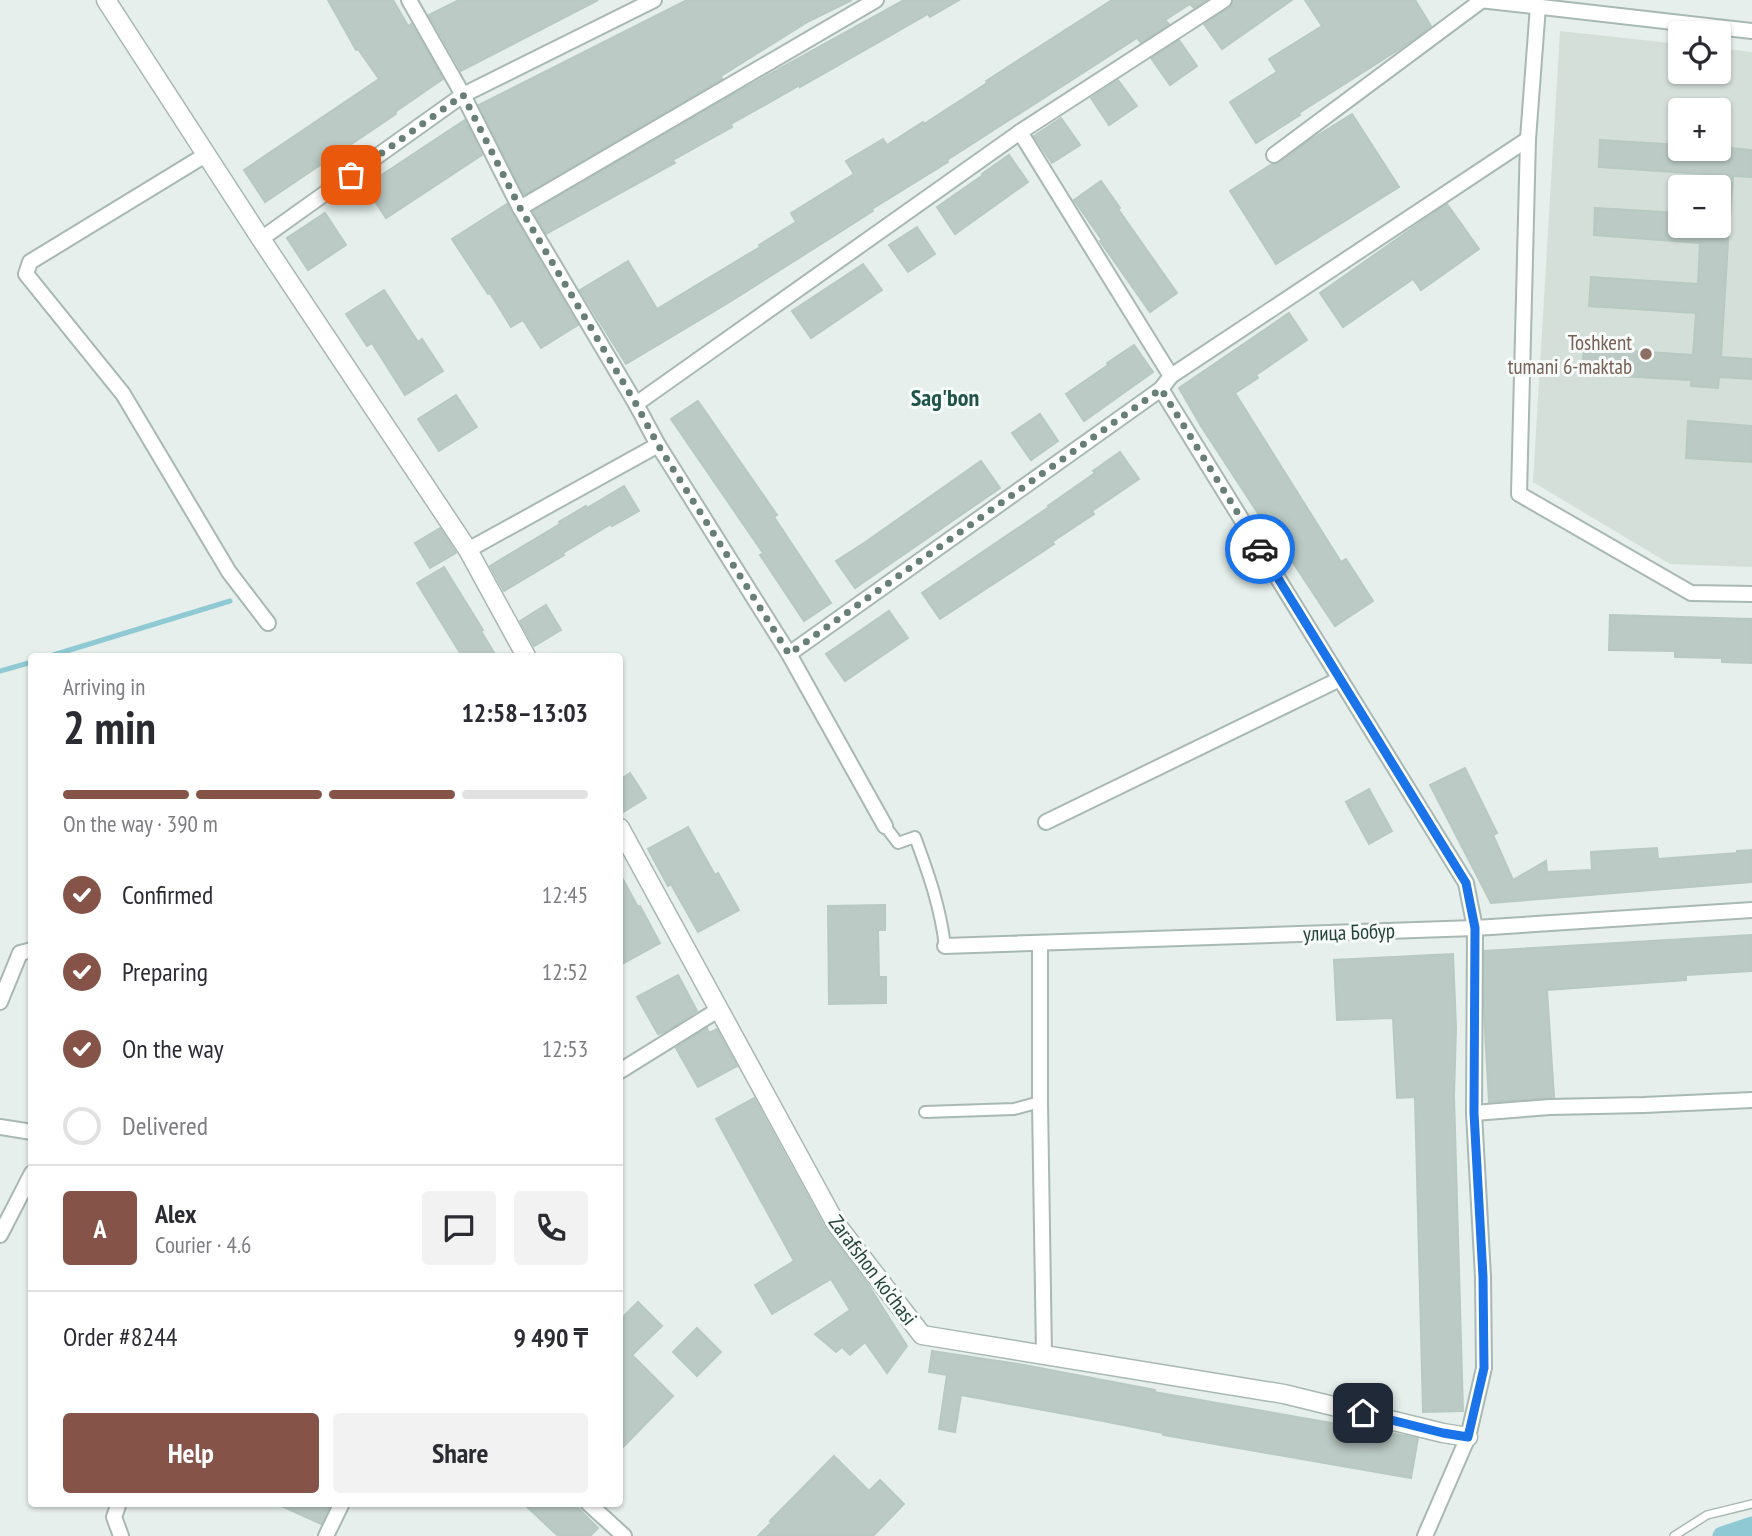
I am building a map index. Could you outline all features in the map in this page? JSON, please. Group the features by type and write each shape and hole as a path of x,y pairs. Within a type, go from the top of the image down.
{"street":[{"path":"106,0 468,550 524,653"},
{"path":"409,0 463,95 520,208 658,445 789,654 885,826 898,844 915,837 942,916 945,946"},
{"path":"261,239 463,95 654,0"},
{"path":"520,208 876,0"},
{"path":"636,404 1020,132 1224,0"},
{"path":"1274,155 1480,1 1752,31"},
{"path":"1538,6 1528,139 1519,494 1691,593 1752,594"},
{"path":"1020,132 1171,376"},
{"path":"789,654 1161,389 1171,376 1528,139"},
{"path":"206,154 30,262 26,274 123,394 229,572 268,623"},
{"path":"1161,389 1466,883 1475,928 1474,1113 1483,1277 1484,1368 1468,1437 1426,1536"},
{"path":"468,550 658,445"},
{"path":"1046,822 1340,679"},
{"name":"Zarafshon ko'chasi","path":"623,834 836,1224 922,1335 1284,1394 1468,1437"},
{"name":"улица Бобур","path":"945,946 1475,928 1752,910"},
{"path":"1040,943 1044,1355"},
{"path":"0,1002 20,953 28,951"},
{"path":"623,1069 718,1010"},
{"path":"1474,1113 1550,1107 1752,1100"},
{"path":"925,1112 1014,1109 1041,1102"},
{"path":"0,1127 28,1131"},
{"path":"0,1235 28,1181"},
{"path":"118,1507 114,1517 121,1536"},
{"path":"326,1536 340,1507"},
{"path":"592,1507 624,1536"}],"lane":[{"path":"1674,1536 1707,1515 1752,1504"}],"shaded area":[{"name":"Toshkent tumani 6-maktab","path":"1560,31 1668,43 1668,84 1731,84 1731,49 1752,52 1752,567 1670,564 1533,482"}],"building":[{"path":"328,0 393,0 408,26 411,24 443,79 265,202 244,170 379,79 358,49 356,50"},
{"path":"459,0 598,0 461,71 429,15"},
{"path":"687,0 852,0 809,21 721,76 722,79 524,195 479,105"},
{"path":"904,0 959,0 930,17 928,14 731,124 732,127 673,160 675,163 546,234 533,211 732,95"},
{"path":"1112,0 1206,0 1194,8 1190,4 1165,20 1169,24 1141,43 1137,38 872,209 873,211 626,364 580,290 628,261 657,309 796,222 791,213 854,174 846,161 883,139 887,145 923,122 924,124"},
{"path":"1234,0 1292,0 1222,49 1204,24 1229,8"},
{"path":"1305,0 1415,0 1431,26 1256,143 1230,102 1277,72 1269,59 1322,26"},
{"path":"1179,40 1197,66 1170,85 1151,58"},
{"path":"1118,80 1137,106 1109,125 1091,98"},
{"path":"1352,114 1399,187 1276,264 1230,191 1272,164 1280,163 1307,142"},
{"path":"1061,118 1080,145 1052,163 1034,136"},
{"path":"465,120 482,155 386,218 365,186"},
{"path":"1600,140 1668,144 1668,161 1731,161 1731,148 1752,150 1752,177 1733,176 1731,205 1731,175 1599,167"},
{"path":"1009,155 1028,182 955,234 937,207"},
{"path":"1101,181 1177,293 1150,312 1074,200"},
{"path":"507,204 578,325 541,348 523,320 511,327 452,239"},
{"path":"1447,204 1479,249 1421,290 1413,279 1343,327 1320,293"},
{"path":"1595,208 1668,212 1668,238 1728,238 1721,357 1752,359 1752,379 1719,377 1718,388 1691,386 1691,380 1582,374 1584,348 1693,355 1696,313 1589,306 1591,277 1698,284 1700,243 1594,235"},
{"path":"325,213 346,245 308,270 287,238"},
{"path":"917,227 935,254 908,272 889,245"},
{"path":"863,264 882,290 811,338 792,311"},
{"path":"384,290 418,342 422,339 443,371 405,395 372,343 367,346 346,314"},
{"path":"1289,313 1307,340 1235,393 1341,562 1346,559 1373,601 1335,626 1282,546 1280,547 1179,388"},
{"path":"1134,345 1153,372 1084,421 1066,394"},
{"path":"456,395 477,427 439,451 418,419"},
{"path":"698,401 777,515 774,517 831,603 804,621 760,555 763,553 671,419"},
{"path":"1040,414 1058,441 1031,460 1012,433"},
{"path":"1688,421 1752,426 1752,462 1686,458"},
{"path":"1120,452 1139,479 1092,511 1094,514 1052,542 1054,544 940,619 922,593 1049,507"},
{"path":"981,461 1000,488 855,588 836,561"},
{"path":"624,486 639,511 612,526 611,524 504,591 490,566 560,524 559,522"},
{"path":"440,528 456,553 430,568 415,543"},
{"path":"444,567 494,653 460,653 417,583"},
{"path":"546,605 561,630 534,646 520,621"},
{"path":"889,611 908,638 845,681 826,654"},
{"path":"1610,615 1752,619 1752,663 1722,662 1722,658 1675,657 1675,651 1609,650"},
{"path":"1465,768 1497,833 1493,835 1513,880 1546,861 1547,872 1592,870 1591,852 1657,848 1658,859 1752,850 1752,882 1491,903 1430,785"},
{"path":"630,773 646,798 623,812 623,778"},
{"path":"1369,789 1392,831 1369,844 1346,802"},
{"path":"688,827 715,875 718,873 739,910 698,932 648,849"},
{"path":"623,880 638,907 640,906 660,943 623,963"},
{"path":"885,905 885,930 878,930 879,977 886,977 886,1003 829,1004 828,906"},
{"path":"1752,935 1752,971 1686,975 1686,980 1547,990 1554,1097 1489,1102 1484,951"},
{"path":"1453,954 1456,1028 1454,1096 1463,1411 1423,1412 1415,1097 1397,1098 1393,1018 1337,1020 1334,960"},
{"path":"678,975 697,1011 658,1034 637,997"},
{"path":"707,1028 709,1033 717,1029 737,1066 698,1087 676,1048"},
{"path":"754,1098 826,1230 864,1278 907,1346 887,1373 865,1342 850,1355 842,1347 836,1352 815,1334 850,1310 831,1279 772,1314 755,1285 794,1261 716,1119"},
{"path":"638,1302 662,1326 632,1355 673,1396 623,1447 623,1317"},
{"path":"697,1328 721,1352 697,1376 673,1352"},
{"path":"932,1351 1024,1365 1155,1390 1154,1392 1418,1438 1411,1478 1163,1435 961,1395 955,1432 939,1429 947,1375 929,1372"},
{"path":"834,1456 869,1491 880,1480 904,1504 873,1536 758,1536 772,1522 770,1521"},
{"path":"284,1507 329,1507 321,1524"},
{"path":"527,1507 577,1507 598,1528 590,1536 558,1536"}],"waterway":[{"path":"60,653 230,601"},
{"path":"0,671 28,663"},
{"path":"1722,1536 1752,1526"}],"way so far":[{"path":"351,175 463,95 520,208 658,445 789,654 1161,389 1260,549"}],"place":[{"name":"Toshkent tumani 6-maktab","path":"1646,354"}],"district":[{"name":"Sag'bon","path":"945,397"}],"route":[{"path":"1260,549 1466,883 1475,928 1474,1113 1483,1277 1484,1368 1468,1437 1363,1413"}]}
